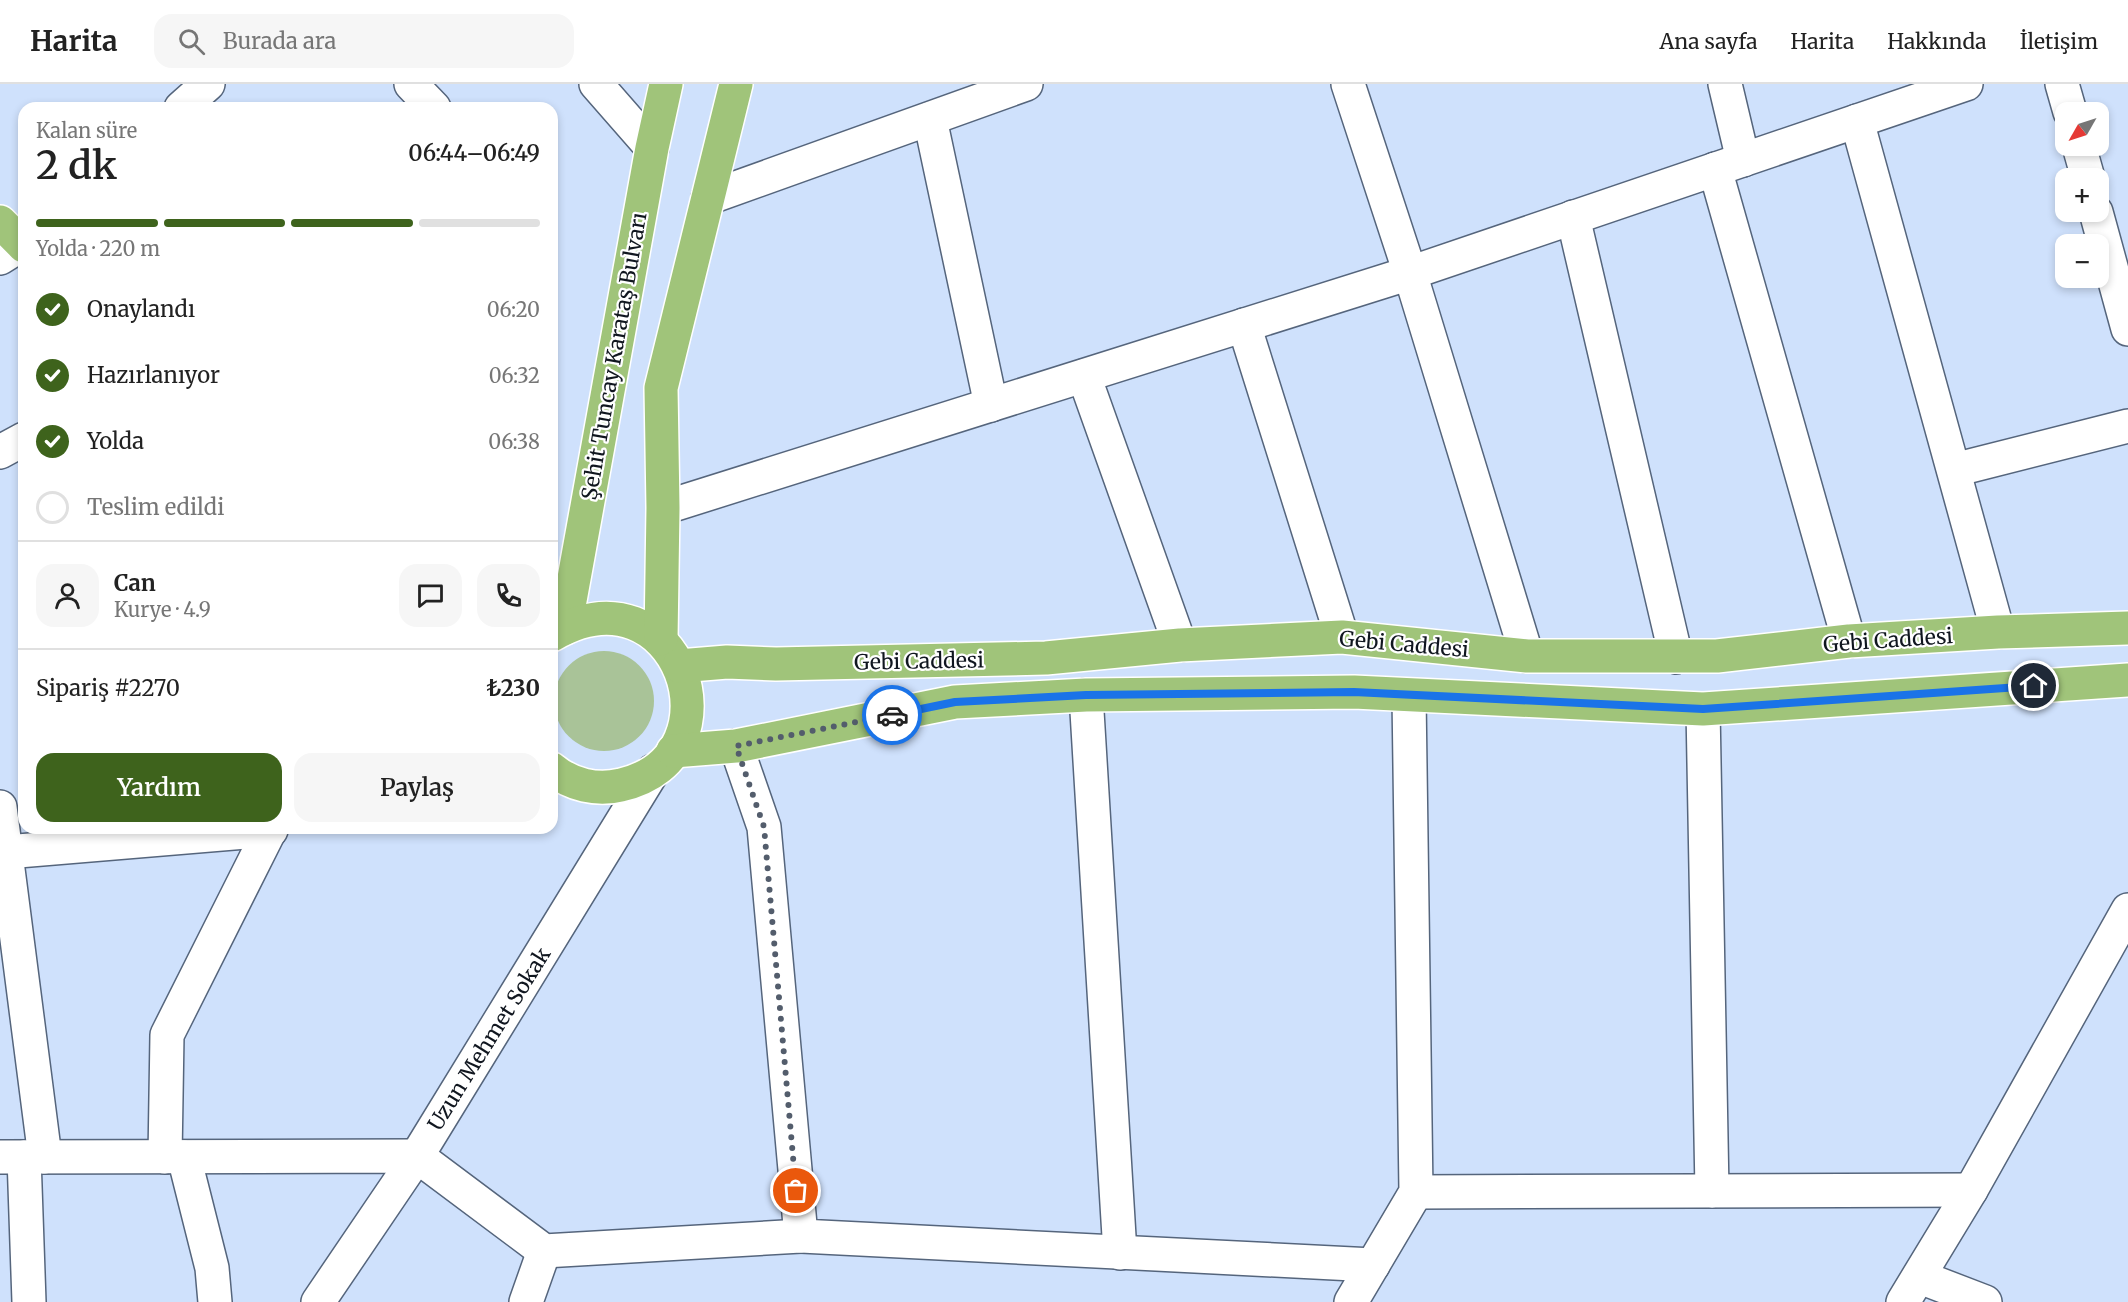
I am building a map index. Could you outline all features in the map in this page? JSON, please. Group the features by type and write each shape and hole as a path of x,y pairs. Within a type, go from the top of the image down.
{"main road":[{"name":"Şehit Tuncay Karataş Bulvarı","path":"559,631 666,84"},
{"path":"661,639 663,508 661,388 736,84"},
{"path":"558,774 584,786 609,788 634,782 663,761 685,726 688,700 683,674 661,639 621,620 592,619 559,631"},
{"name":"Gebi Caddesi","path":"679,666 728,662 776,664 1046,658 1180,645 1342,637 1527,656 1717,656 1849,641 1998,632 2128,628"},
{"name":"Gebi Caddesi","path":"663,761 955,702 1086,695 1354,692 1703,709 2128,680"}],"street":[{"path":"188,102 208,84"},
{"path":"411,84 428,102"},
{"path":"596,84 652,148"},
{"path":"708,198 1026,84"},
{"path":"1348,84 1410,273 1527,656"},
{"path":"1725,84 1729,164 1849,641"},
{"path":"663,508 1410,273 1966,84"},
{"path":"2062,84 2067,102"},
{"path":"930,118 990,405"},
{"path":"1857,121 1998,632"},
{"path":"1573,217 1676,657"},
{"path":"2099,222 2125,309"},
{"path":"1244,325 1342,637"},
{"path":"1084,376 1180,645"},
{"path":"1954,470 2128,426"},
{"path":"0,452 18,442"},
{"path":"1086,695 1120,1252"},
{"path":"1351,1302 1416,1192 1409,696"},
{"path":"1703,709 1712,1191"},
{"path":"736,746 764,827 801,1236"},
{"name":"Uzun Mehmet Sokak","path":"318,1302 417,1156 663,761"},
{"path":"0,807 6,852 29,1302"},
{"path":"6,852 213,834"},
{"path":"214,1302 212,1268 175,1157 167,1035 268,834"},
{"path":"1985,1302 1911,1289 1971,1190 2128,910"},
{"path":"23,1157 417,1156 544,1251 801,1236 1373,1265"},
{"path":"1416,1192 1971,1190"},
{"path":"526,1302 544,1251"}],"green space":[{"path":"594,652 614,652 632,660 645,673 653,691 653,711 645,729 632,742 614,750 594,750 585,747 569,736 558,720 558,682 563,673 576,660"}],"way so far":[{"path":"796,1191 764,827 736,746 892,715"}],"route":[{"path":"892,715 955,702 1086,695 1354,692 1703,709 2034,686"}]}
